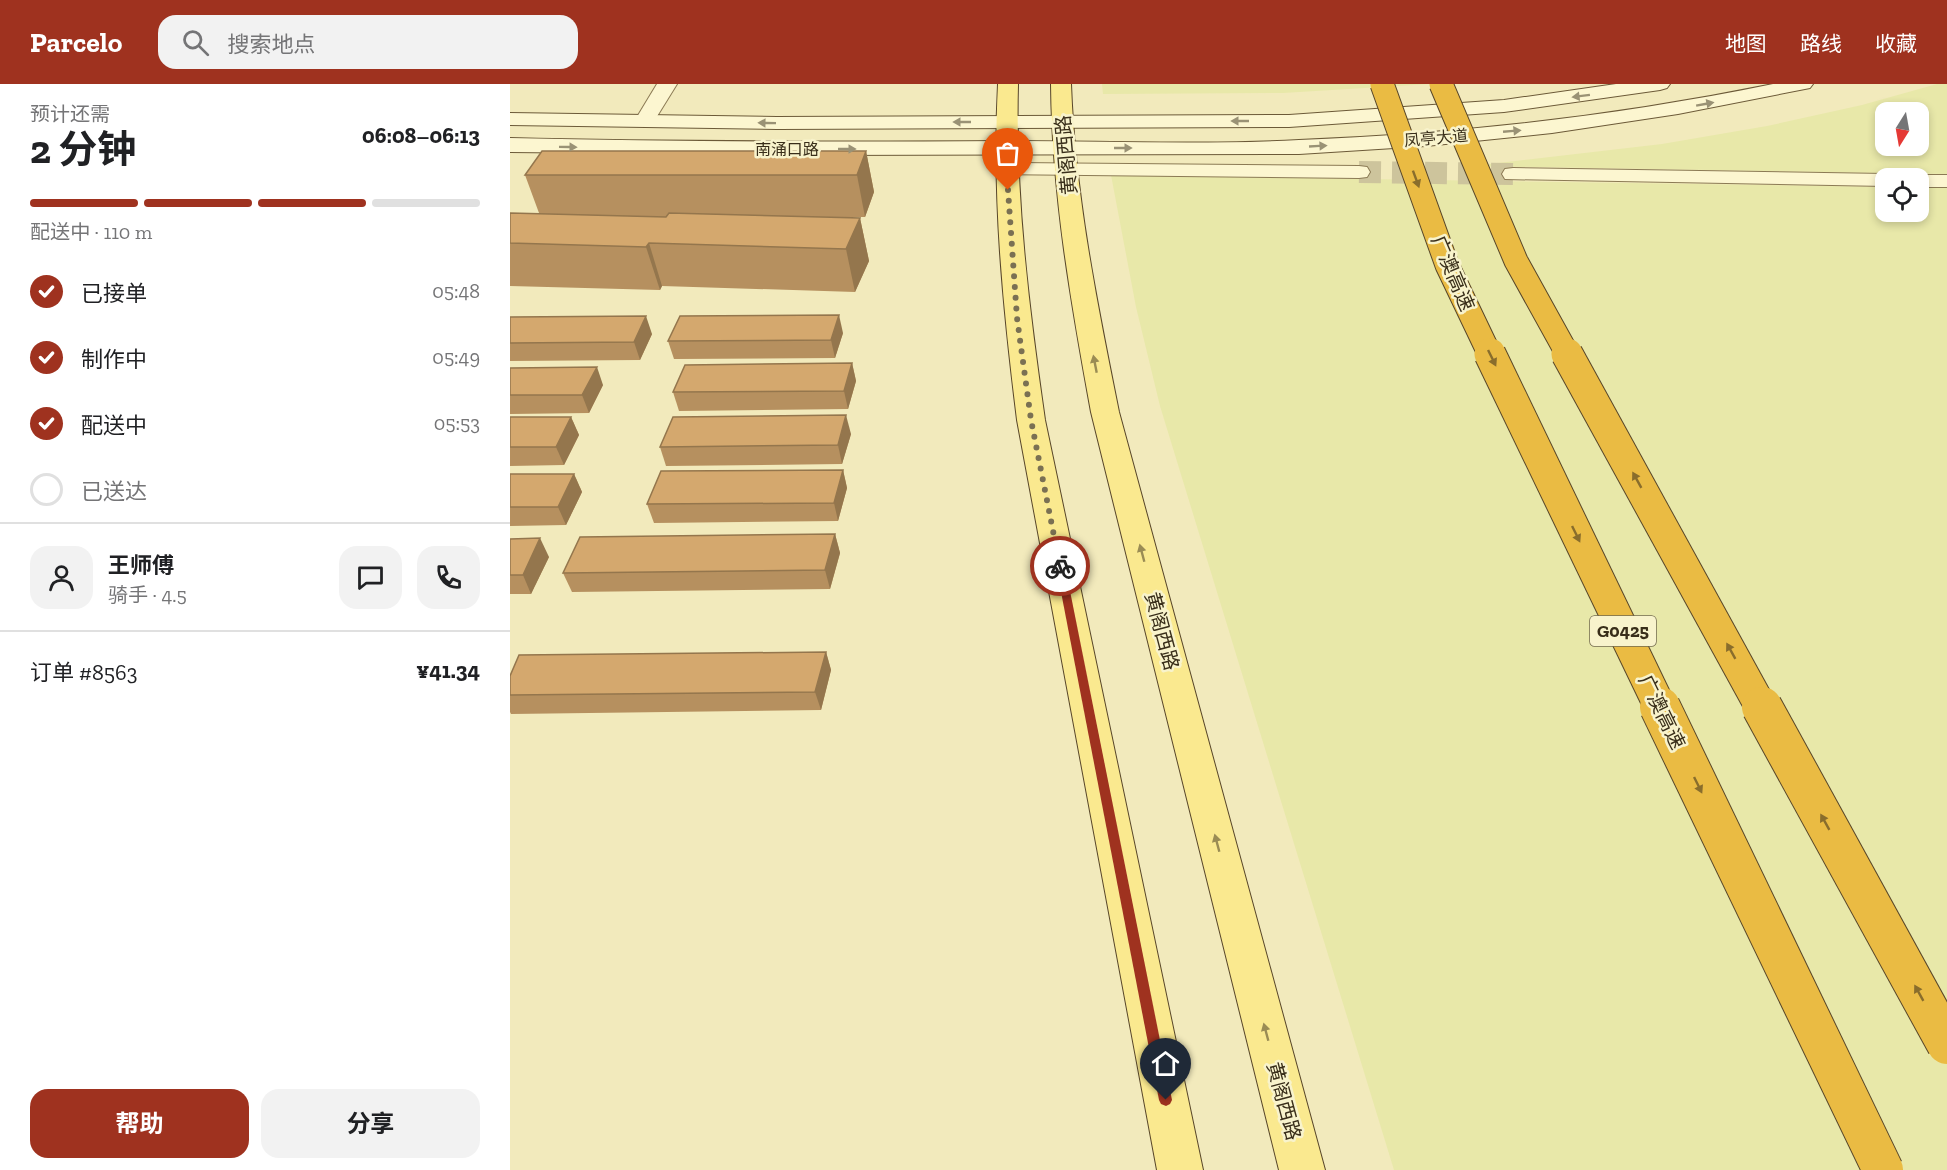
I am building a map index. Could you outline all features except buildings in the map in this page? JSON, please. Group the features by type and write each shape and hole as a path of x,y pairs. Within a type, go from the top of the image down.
{"highway":[{"name":"广澳高速","path":"1382,84 1447,265 1883,1170"},
{"path":"1441,84 1516,261 1947,1044"}],"main road":[{"path":"1008,84 1007,147 1017,318 1031,420 1180,1170"},
{"name":"黄阁西路","path":"1061,84 1065,147 1085,312 1105,412 1302,1170"},
{"name":"凤亭大道","path":"1065,147 1289,121 1504,106 1659,84"},
{"name":"凤亭大道","path":"1065,147 1296,147 1424,139 1630,117 1729,100 1803,84"},
{"name":"南涌口路","path":"510,119 644,122 1007,147"},
{"name":"南涌口路","path":"510,146 753,149 1065,147"}],"street":[{"path":"644,122 667,84"},
{"path":"1065,147 1359,172"},
{"path":"1513,174 1875,180"},
{"path":"1929,181 1947,181"}],"green space":[{"path":"1102,84 1430,84 1283,93 1103,94"},
{"path":"1937,84 1947,84 1947,174 1929,174 1929,168 1875,168 1875,173 1473,166 1662,144 1767,126 1862,105"},
{"path":"1111,175 1875,187 1875,222 1929,222 1929,188 1947,188 1947,1170 1394,1170 1160,406 1136,307"}],"tunnel":[{"path":"1359,172 1513,174"}],"way so far":[{"path":"1008,190 1017,318 1031,420 1060,566"}],"route":[{"path":"1060,566 1166,1100"}]}
